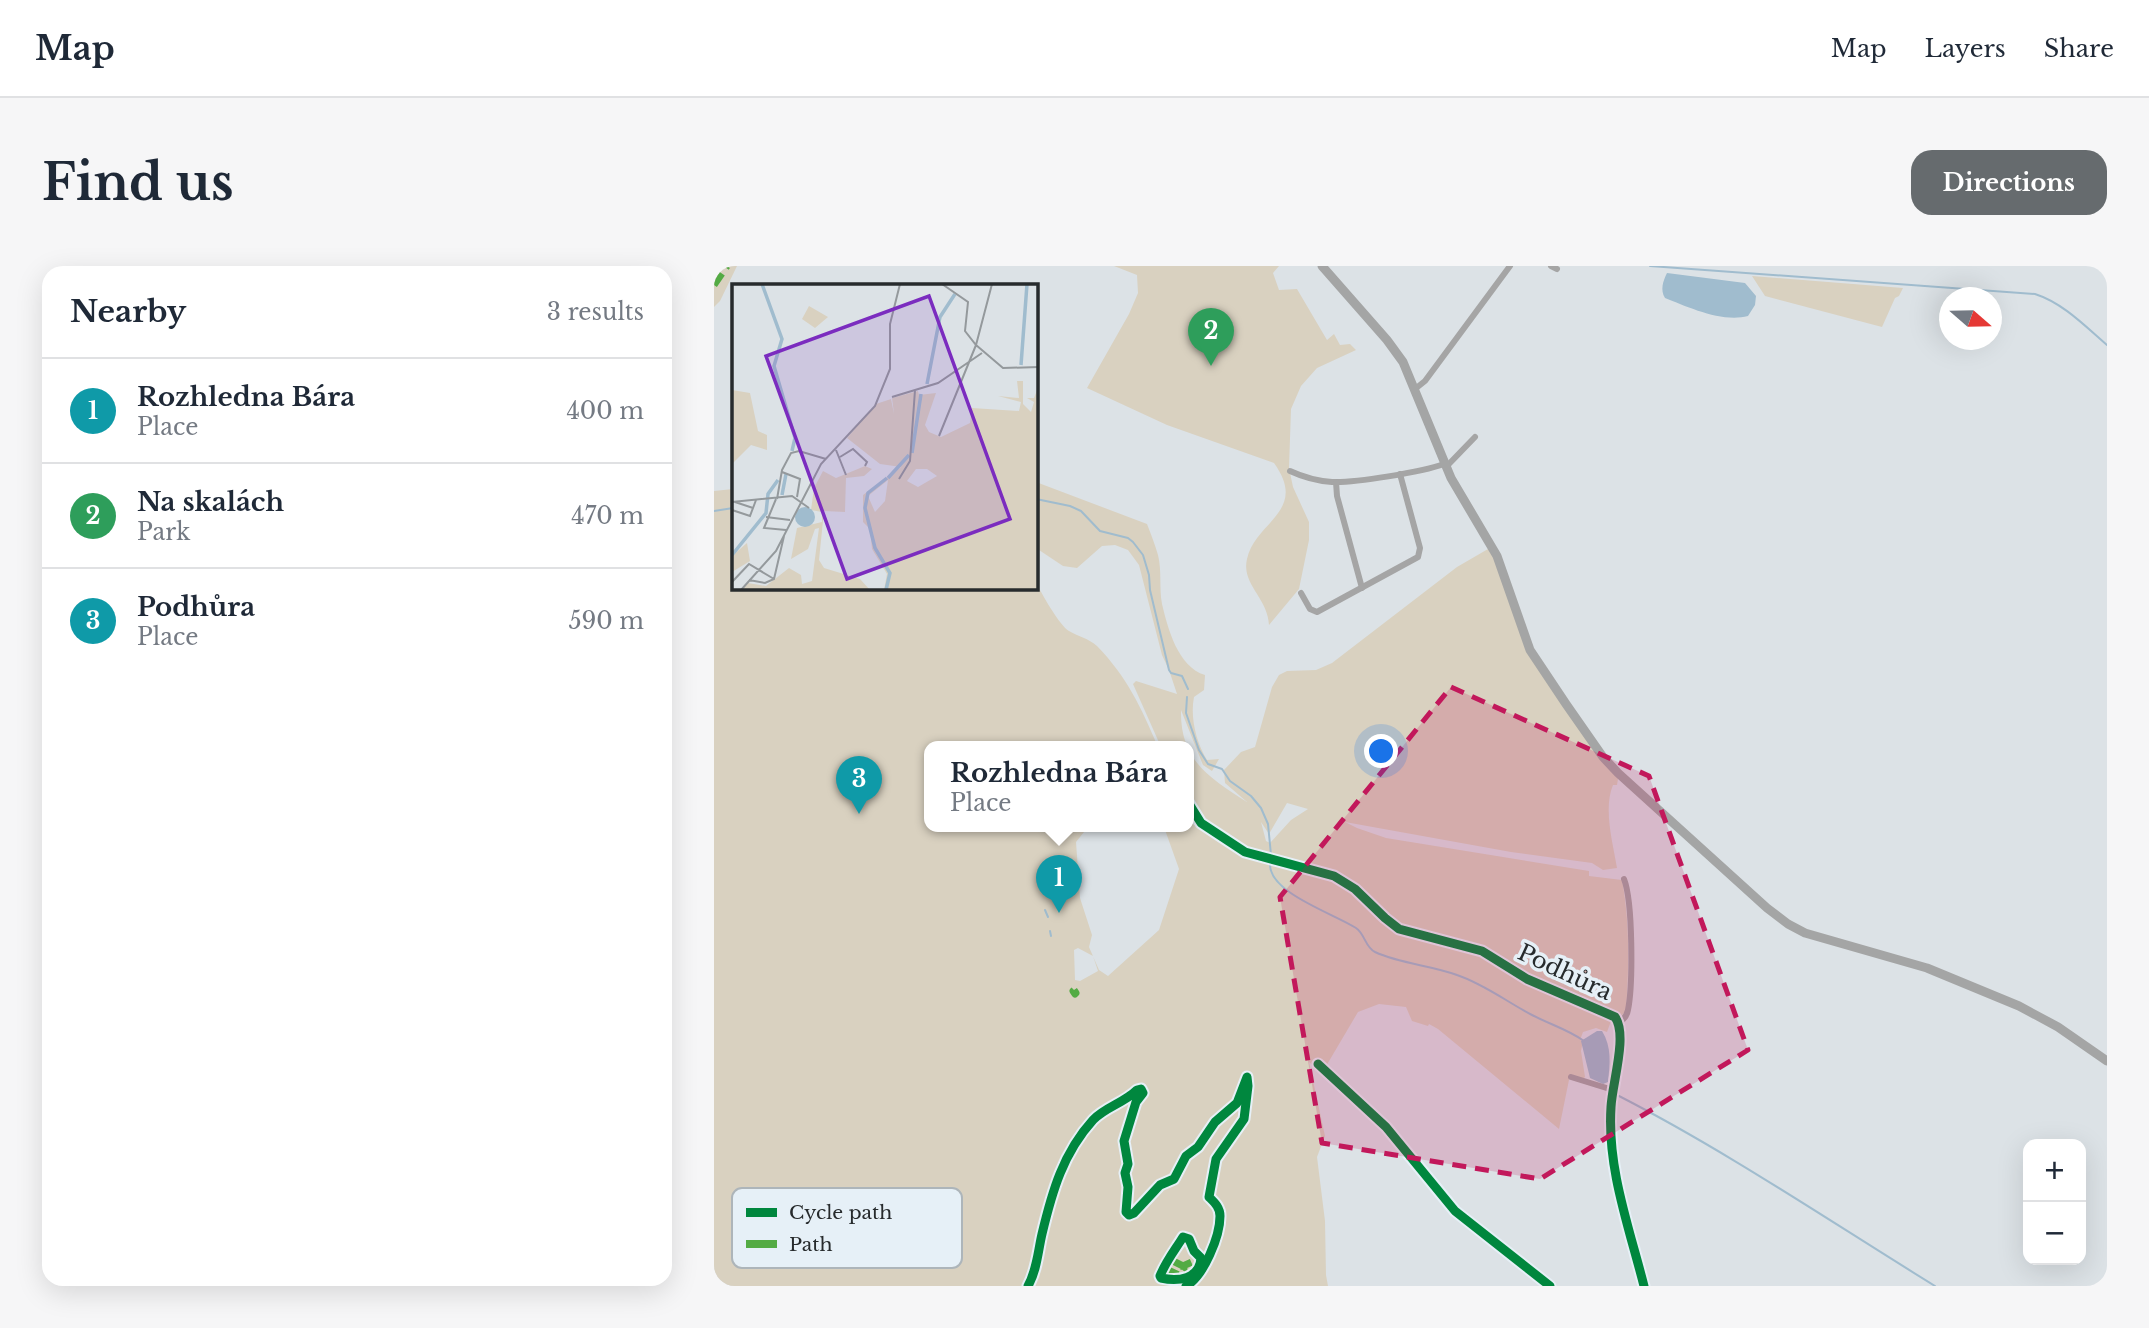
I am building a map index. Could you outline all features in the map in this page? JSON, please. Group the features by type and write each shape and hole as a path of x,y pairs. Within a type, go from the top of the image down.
{"main road":[{"path":"1322,266 1393,347 1407,369 1445,466 1497,556 1530,650 1610,765 1767,908 1793,927 1817,937 1927,968 2019,1006 2058,1027 2107,1061"}],"street":[{"path":"1415,389 1432,371 1510,266"},
{"path":"1290,471 1318,481 1336,482 1445,466 1475,437"},
{"path":"1301,593 1310,609 1317,612 1413,562 1420,555 1400,474"},
{"path":"1336,482 1337,496 1362,588"},
{"name":"Podhůra","path":"1194,812 1201,823 1245,852 1334,876 1355,888 1399,929 1482,951 1527,979 1615,1017 1620,1032 1610,1131 1613,1162 1644,1286"},
{"path":"1619,1023 1628,1013 1630,966 1628,904 1624,879"},
{"path":"1318,1063 1386,1127 1455,1210 1550,1286"},
{"path":"1571,1077 1613,1090"}],"highlighted area":[{"path":"1451,687 1649,776 1748,1050 1540,1179 1322,1143 1280,897"}],"shaded area":[{"path":"714,266 737,266 720,301 714,307"},
{"path":"1114,266 1279,266 1273,273 1279,290 1297,289 1327,340 1334,334 1340,345 1350,344 1356,350 1317,368 1301,386 1291,409 1289,468 1293,487 1309,522 1309,540 1299,589 1269,625 1268,615 1251,584 1246,568 1252,546 1283,505 1286,493 1274,463 1167,425 1087,388 1138,293 1137,275"},
{"path":"1752,276 1903,288 1895,298 1882,327 1765,296"},
{"path":"1038,483 1147,524 1158,555 1162,604 1171,635 1181,656 1196,671 1205,675 1204,690 1194,697 1193,721 1207,760 1219,759 1212,771 1203,765 1181,710 1185,741 1158,741 1133,684 1136,681 1177,694 1162,655 1139,565 1128,550 1115,545 1102,546 1077,568 1063,566 1038,549"},
{"path":"732,489 732,590 1038,590 1038,586 1065,628 1097,646 1117,669 1155,741 924,741 924,832 1084,832 1076,842 1080,898 1092,935 1089,947 1093,956 1078,948 1074,950 1075,980 1080,981 1098,971 1093,957 1099,970 1108,976 1159,930 1179,869 1166,832 1194,832 1194,825 1244,854 1297,869 1299,863 1251,853 1204,822 1194,805 1194,758 1210,776 1247,802 1225,783 1224,770 1241,752 1255,747 1272,687 1279,675 1287,671 1316,670 1332,663 1457,567 1488,549 1493,551 1520,628 1618,779 1617,785 1613,785 1609,805 1617,868 1603,870 1592,863 1511,852 1345,822 1386,838 1589,871 1589,876 1622,880 1628,945 1626,1011 1614,1023 1611,1021 1607,1032 1596,1028 1583,1032 1580,1040 1583,1041 1581,1051 1585,1077 1583,1079 1570,1075 1559,1129 1438,1029 1429,1024 1428,1026 1412,1021 1406,1007 1379,1004 1358,1012 1322,1073 1309,1062 1325,1136 1317,1157 1325,1221 1328,1286 714,1286 714,491","holes":["1287,803 1308,809 1291,820 1270,843 1266,841 1261,822 1269,834"]}],"water":[{"path":"1667,273 1745,283 1756,296 1755,305 1748,316 1738,318 1716,316 1695,309 1665,298 1663,286"},
{"path":"1597,1031 1602,1031 1609,1049 1608,1082 1603,1084 1590,1078 1581,1041"}],"waterway":[{"path":"1650,266 2035,294 2064,309 2107,345"},
{"name":"Podhůra","path":"1038,499 1070,506 1081,511 1100,531 1128,538 1133,542 1143,555 1149,575 1150,590 1169,670 1182,676 1188,689"},
{"name":"Podhůra","path":"714,511 732,508"},
{"name":"Podhůra","path":"1187,697 1186,713 1199,750 1208,764 1222,769 1230,781 1251,796 1261,808 1268,824 1271,855"},
{"name":"Podhůra","path":"1270,864 1273,875 1280,884 1305,902 1356,928 1375,952 1467,979 1584,1041"},
{"path":"1045,910 1048,917"},
{"path":"1050,931 1051,936"},
{"name":"Podhůra","path":"1619,1096 1739,1164 1935,1286"}],"marked path":[{"path":"714,285 727,266"},
{"path":"1074,990 1076,993 1075,994 1073,991 1074,990"},
{"path":"1183,1266 1171,1260 1168,1270 1179,1275 1184,1269 1183,1266 1201,1258"}],"cycle path":[{"path":"1194,812 1201,823 1245,852 1334,876 1355,889 1399,929 1482,951 1527,979 1615,1017 1619,1025 1620,1047 1611,1107 1612,1152 1620,1197 1644,1286"},
{"path":"1318,1064 1386,1127 1455,1211 1550,1286"},
{"path":"1028,1286 1060,1174 1066,1159 1093,1120 1141,1089 1143,1093 1136,1102 1124,1141 1128,1164 1125,1173 1128,1187 1126,1212 1129,1215 1160,1185 1174,1179 1186,1156 1198,1147 1215,1122 1237,1103 1247,1077 1244,1119 1216,1159 1209,1197 1220,1213 1217,1234 1205,1265 1186,1286"},
{"path":"1183,1237 1189,1239 1194,1251 1201,1258 1197,1271 1181,1279 1161,1278 1165,1265 1183,1237"}],"place":[{"name":"Na skalách","path":"1211,366"},
{"name":"Podhůra","path":"859,814"},
{"name":"Rozhledna Bára","path":"1059,913"}]}
